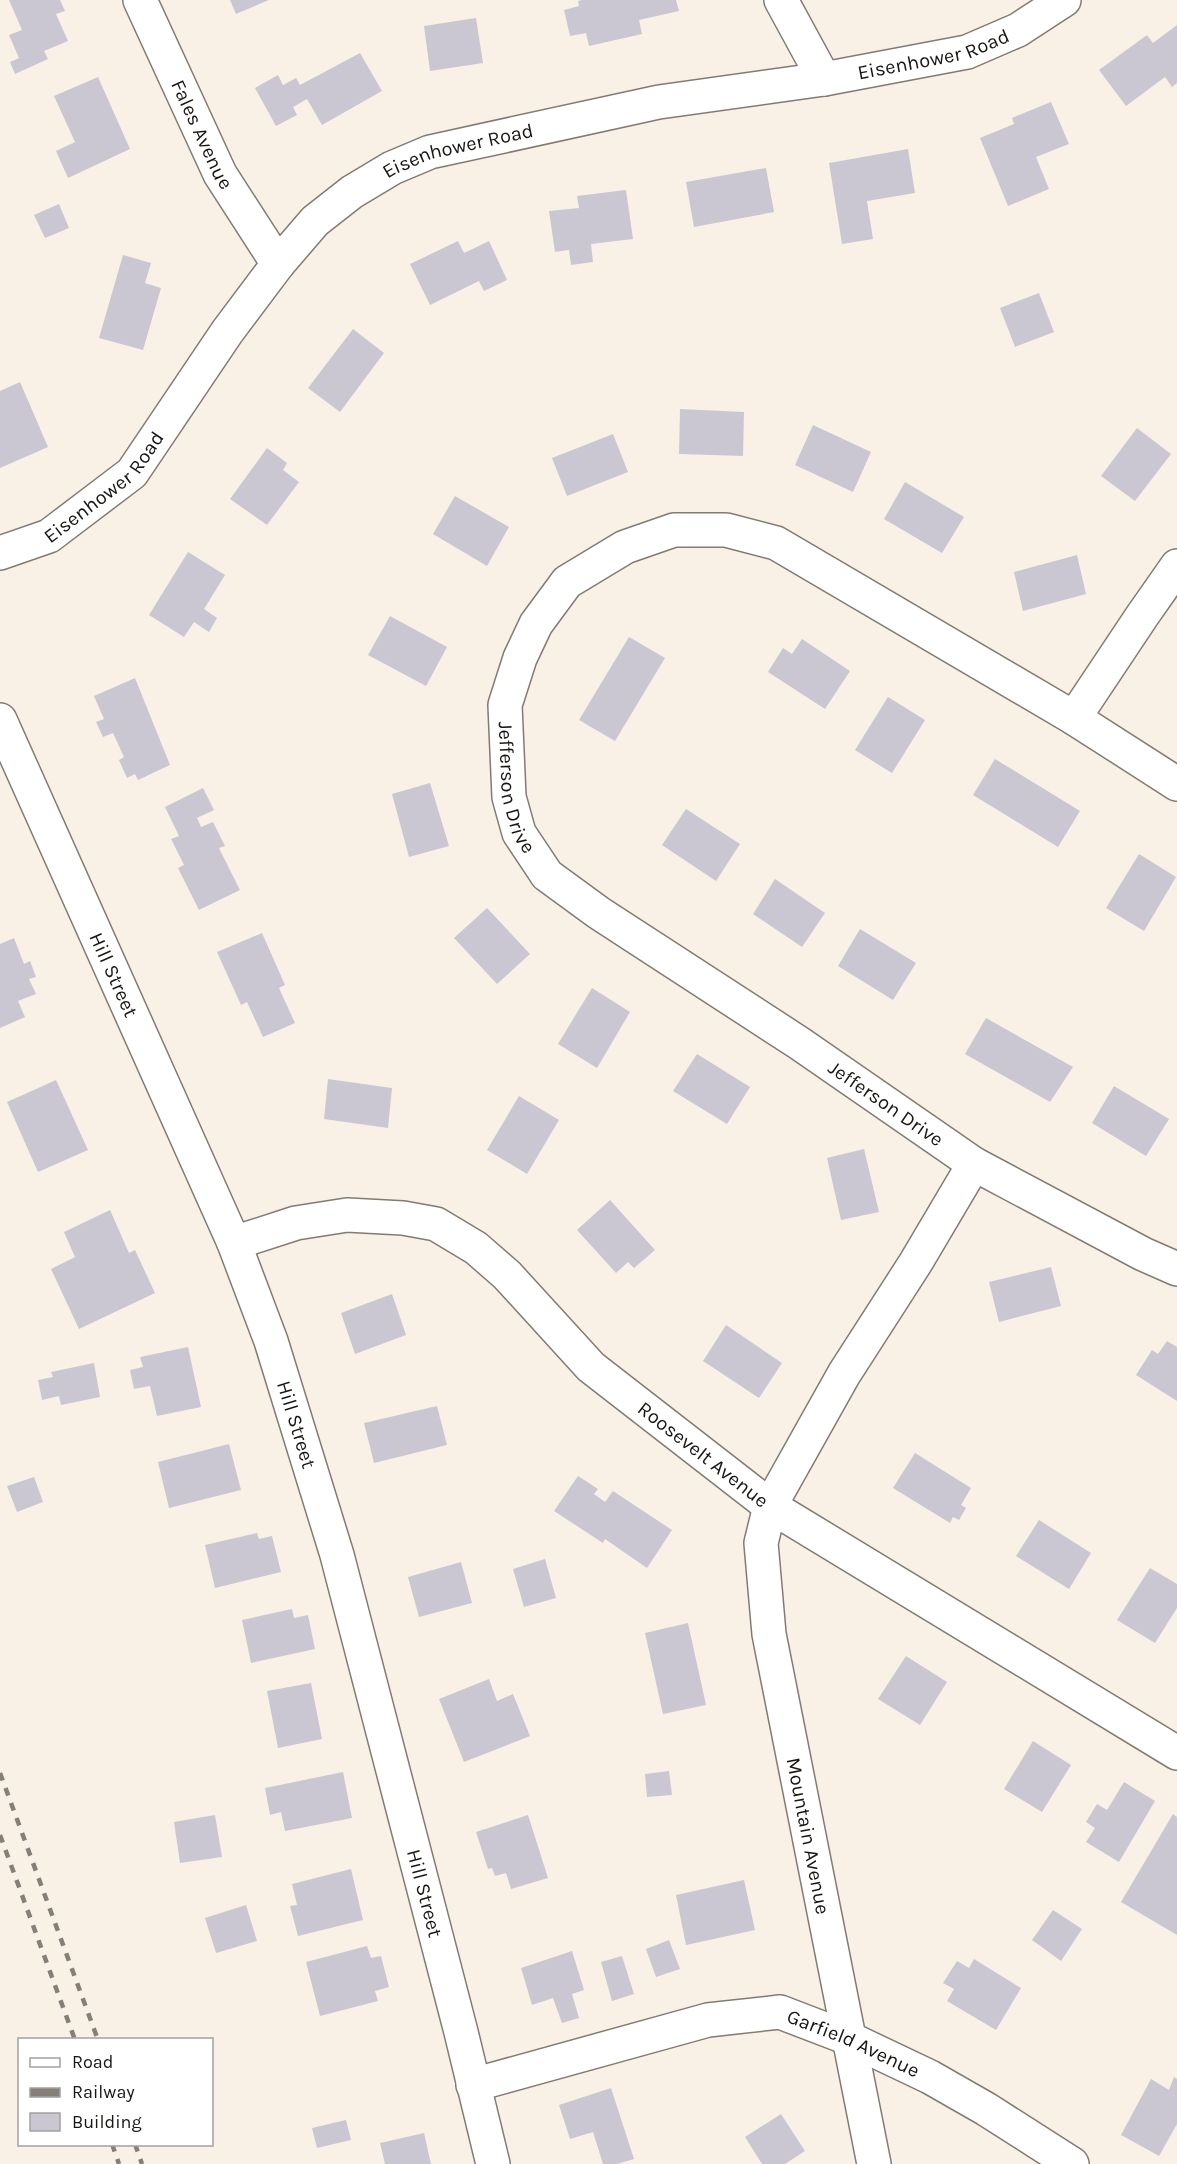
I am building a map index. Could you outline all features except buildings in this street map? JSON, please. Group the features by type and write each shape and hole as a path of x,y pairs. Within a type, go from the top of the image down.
{"street":[{"name":"Fales Avenue","path":"140,0 220,174 278,264"},
{"path":"781,0 824,79"},
{"name":"Eisenhower Road","path":"0,553 48,536 132,473 227,332 278,264 315,221 352,192 392,168 430,152 659,102 824,79 967,52 1018,30 1064,0"},
{"name":"Jefferson Drive","path":"1177,784 1074,717 776,543 726,530 674,530 626,547 567,582 536,624 520,658 505,705 509,797 519,833 547,875 598,914 799,1044 974,1164 1143,1254 1177,1269"},
{"path":"1074,717 1177,566"},
{"name":"Hill Street","path":"0,720 234,1243 271,1341 337,1555 493,2164"},
{"path":"770,1506 844,1374 916,1262 974,1164"},
{"name":"Roosevelt Avenue","path":"234,1243 296,1223 347,1215 403,1218 436,1224 476,1248 507,1275 591,1367 770,1506 1177,1753"},
{"name":"Mountain Avenue","path":"770,1506 761,1543 769,1634 874,2164"},
{"name":"Garfield Avenue","path":"473,2085 708,2020 780,2012 848,2038 930,2077 986,2109 1072,2164"}],"railway":[{"path":"0,1773 97,2038"},
{"path":"0,1835 74,2038"},
{"path":"113,2146 119,2164"},
{"path":"136,2146 142,2164"}]}
